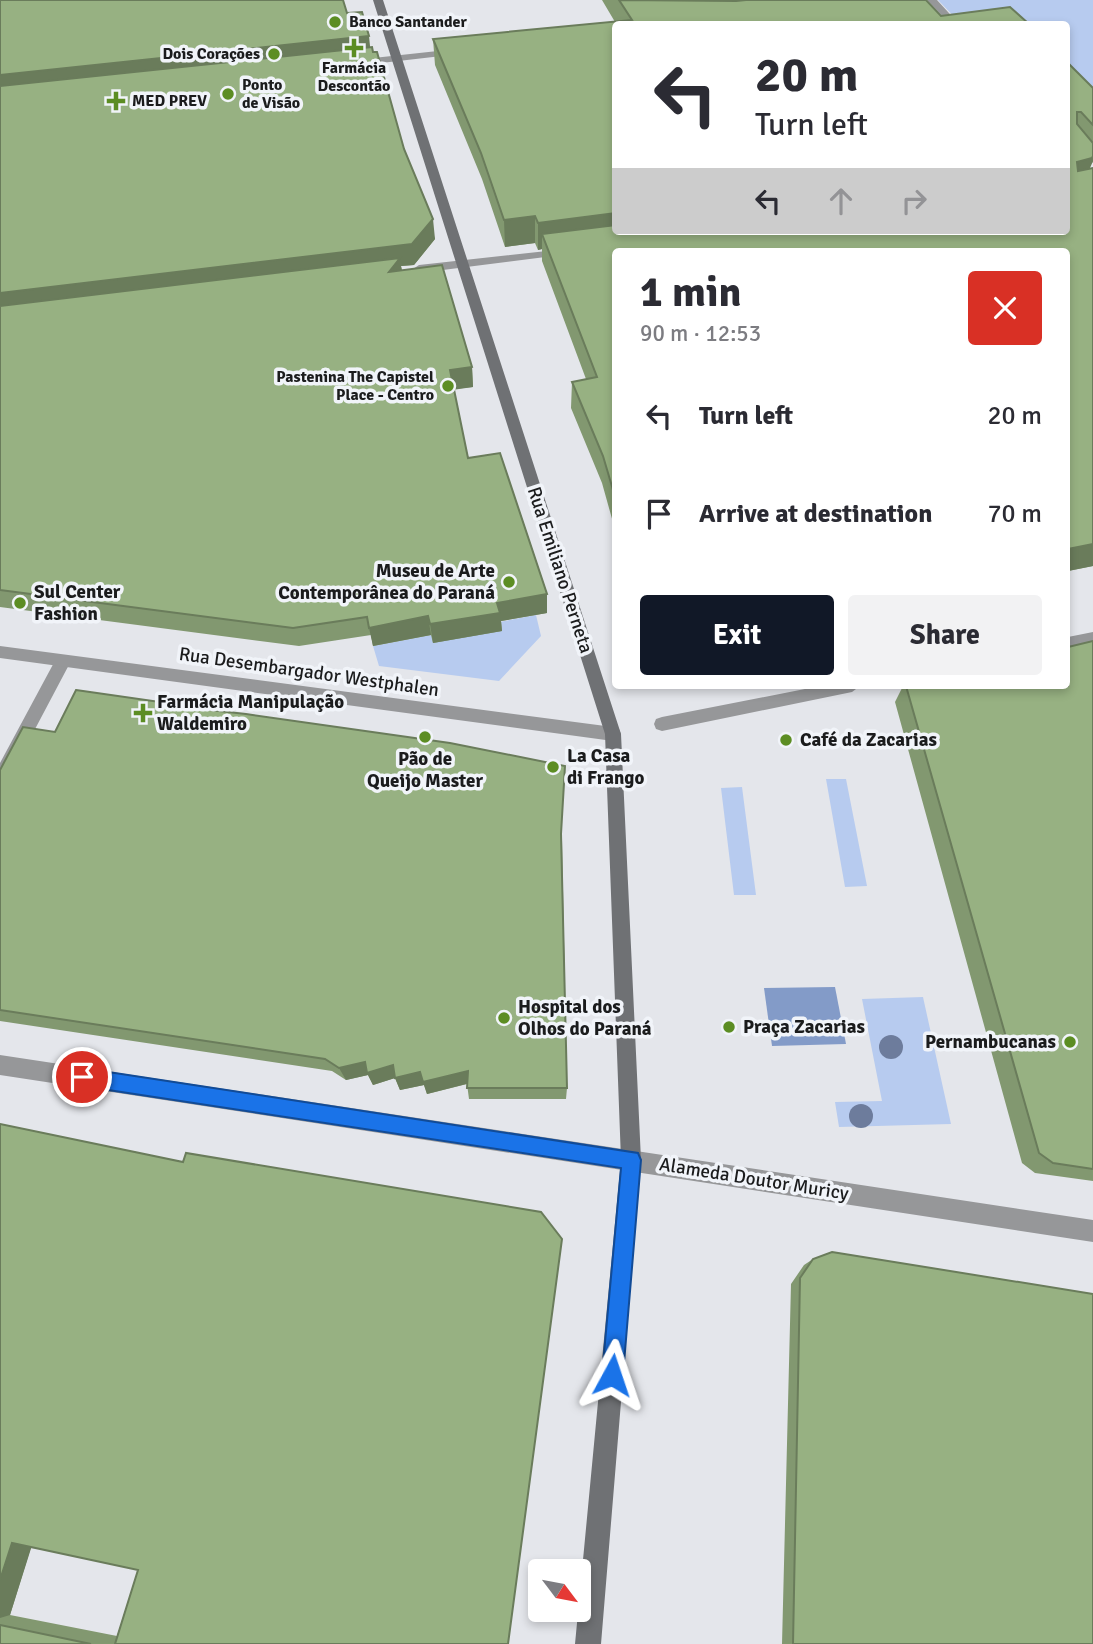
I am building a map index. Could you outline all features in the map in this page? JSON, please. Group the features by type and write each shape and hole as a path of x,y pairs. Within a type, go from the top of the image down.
{"main road":[{"name":"Rua Emiliano Perneta","path":"378,0 613,734 631,1160 588,1644"}],"street":[{"path":"932,0 952,21"},
{"path":"342,64 465,51"},
{"path":"408,270 582,250"},
{"path":"1070,643 1093,638"},
{"name":"Rua Desembargador Westphalen","path":"0,652 613,734"},
{"path":"0,779 63,661"},
{"path":"662,724 837,689"},
{"name":"Alameda Doutor Muricy","path":"0,1065 1093,1231"}],"shaded area":[{"path":"938,0 1093,0 1093,153 1070,129 1070,21 958,21"},
{"path":"536,615 541,636 499,681 379,666 373,646"},
{"path":"826,779 846,779 867,886 845,887"},
{"path":"742,787 756,895 734,895 721,788"},
{"path":"835,987 846,1044 772,1046 764,988"},
{"path":"923,997 951,1124 839,1127 835,1102 882,1101 862,999"}],"building":[{"path":"0,0 343,0 347,13 362,12 369,36 0,75"},
{"path":"619,0 926,0 941,16 1010,7 1026,21 622,21 632,20"},
{"path":"612,22 612,214 538,223 535,216 504,220 481,153 433,39"},
{"path":"372,47 373,52 377,52 404,149 433,219 412,244 0,293 0,86"},
{"path":"1070,65 1093,88 1093,125 1081,112 1077,112 1077,124 1093,143 1093,156 1077,162 1078,171 1093,168 1093,544 1070,549 1070,248 612,248 612,486 603,456 572,382 597,377 542,234 612,225 612,235 1070,235"},
{"path":"400,258 389,272 442,265 472,367 450,370 468,458 500,453 547,594 497,603 500,613 430,624 428,616 369,628 367,617 293,628 0,590 0,306"},
{"path":"1093,641 1093,1169 1053,1163 1039,1153 907,689 1070,689 1070,647"},
{"path":"76,690 174,704 173,706 450,743 565,766 561,834 567,1088 467,1088 468,1071 423,1082 420,1072 395,1078 393,1065 367,1073 365,1062 339,1068 325,1059 0,1010 0,770 23,727 55,732"},
{"path":"0,1124 183,1162 186,1153 541,1212 562,1239 508,1644 115,1644 138,1570 12,1543 0,1580"},
{"path":"832,1252 1093,1294 1093,1644 793,1644 800,1278 813,1259"},
{"path":"0,1625 91,1644 0,1644"}],"place":[{"name":"Banco Santander","path":"335,22"},
{"name":"Farmácia Descontão","path":"354,48"},
{"name":"Dois Corações","path":"274,54"},
{"name":"Ponto de Visão","path":"228,94"},
{"name":"MED PREV","path":"116,101"},
{"name":"Pastenina The Capistel Place - Centro","path":"448,386"},
{"name":"Museu de Arte Contemporânea do Paraná","path":"509,582"},
{"name":"Sul Center Fashion","path":"20,603"},
{"name":"Farmácia Manipulação Waldemiro","path":"143,713"},
{"name":"Pão de Queijo Master","path":"425,737"},
{"name":"Café da Zacarias","path":"786,740"},
{"name":"La Casa di Frango","path":"553,767"},
{"name":"Hospital dos Olhos do Paraná","path":"504,1018"},
{"name":"Praça Zacarias","path":"729,1027"},
{"name":"Pernambucanas","path":"1070,1042"}],"route":[{"path":"82,1077 631,1160 612,1375"}]}
